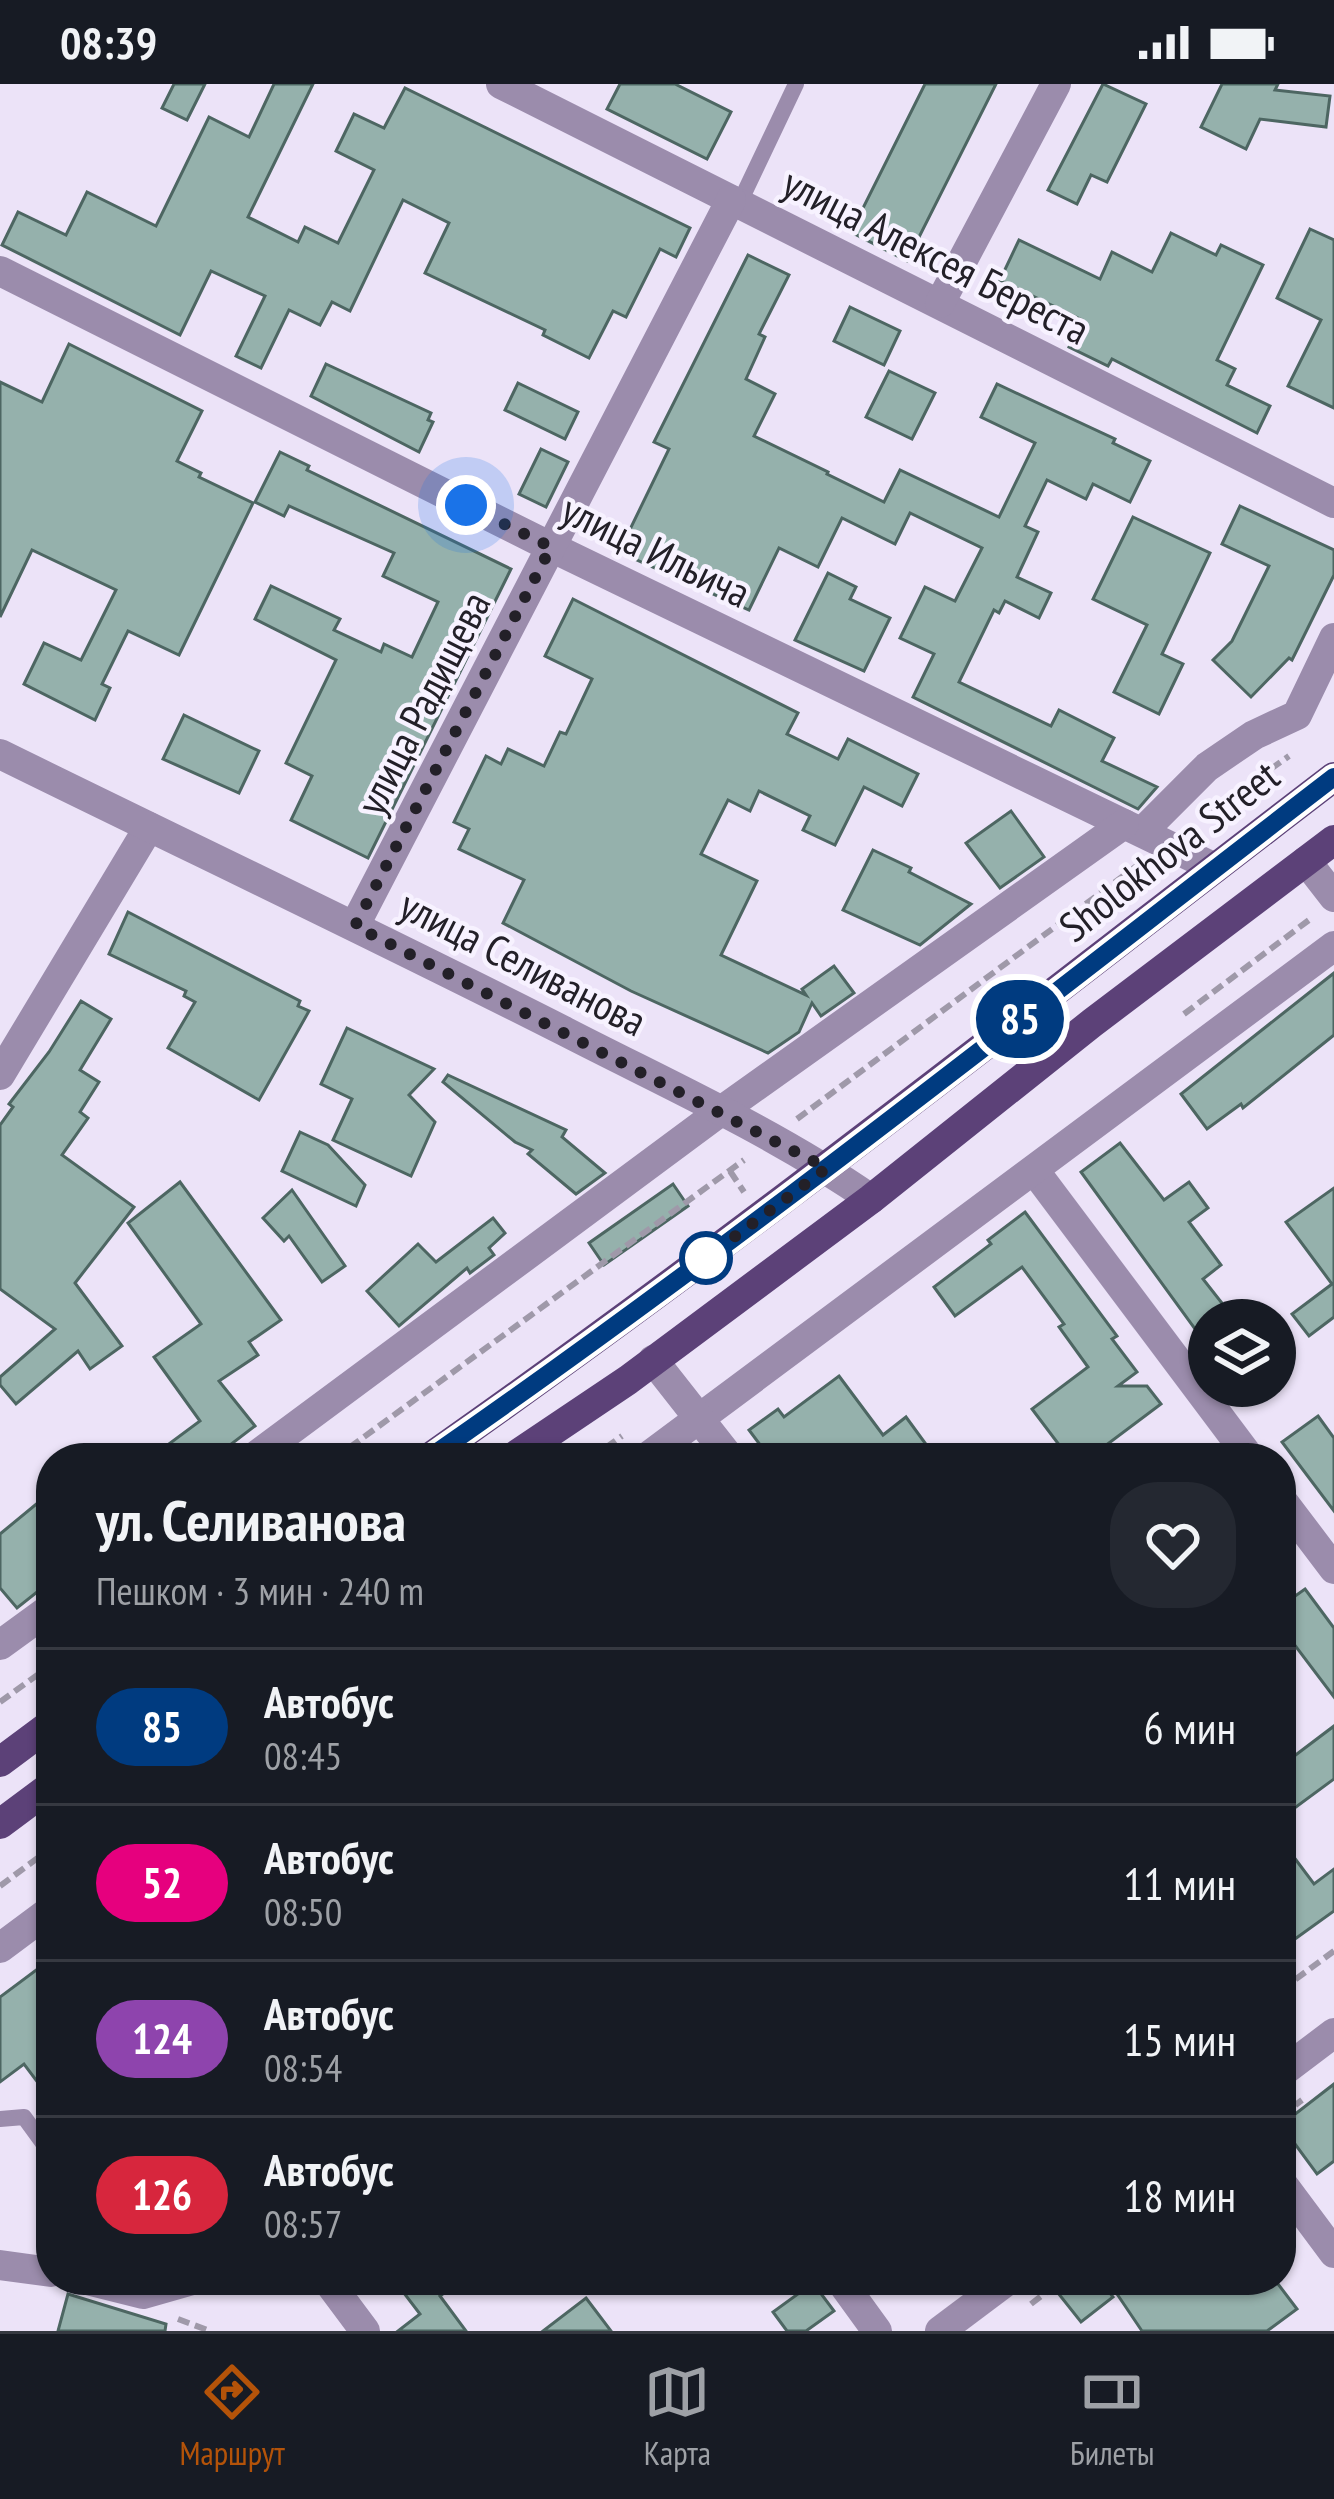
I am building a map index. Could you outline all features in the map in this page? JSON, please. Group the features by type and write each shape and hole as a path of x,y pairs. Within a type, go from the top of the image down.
{"main road":[{"name":"Sholokhova Street","path":"450,1443 827,1168 1334,777"},
{"path":"534,1443 871,1198 1092,1022 1334,840"},
{"path":"0,1762 36,1735"},
{"path":"0,1824 36,1797"}],"street":[{"name":"улица Алексея Береста","path":"501,84 1334,502"},
{"path":"940,304 1056,84"},
{"name":"улица Радищева","path":"355,926 735,202"},
{"name":"улица Ильича","path":"0,271 551,547 1215,868"},
{"path":"273,1443 721,1111 1144,833 1207,767 1254,735 1297,715 1334,638"},
{"name":"улица Селиванова","path":"0,754 721,1111 827,1168 871,1198"},
{"path":"0,1075 149,827"},
{"path":"1306,861 1334,896"},
{"path":"665,1443 1334,946"},
{"path":"1034,1170 1239,1443"},
{"path":"653,1360 719,1443"},
{"path":"1296,1518 1334,1569"},
{"path":"1,1643 36,1618"},
{"path":"0,1948 36,1921"},
{"path":"1296,2061 1334,2032"},
{"path":"1296,2202 1334,2253"},
{"path":"0,2265 36,2270"},
{"path":"338,2295 365,2331"},
{"path":"851,2295 878,2331"},
{"path":"940,2331 987,2295"}],"lane":[{"path":"735,202 796,84"},
{"path":"0,2120 24,2117 36,2133"}],"path":[{"path":"355,1443 771,1138 1144,833 1297,751"},
{"path":"0,1702 36,1676"},
{"path":"0,1886 36,1859"},
{"path":"1296,1979 1334,1951"}],"building":[{"path":"174,84 205,84 187,120 162,108"},
{"path":"274,84 313,84 248,217 298,242 305,227 338,243 374,170 336,151 354,114 384,128 405,88 690,228 676,257 660,249 626,317 613,311 589,358 543,335 545,330 425,273 449,223 403,200 350,311 332,302 320,325 289,310 261,368 236,356 265,296 211,271 180,335 2,245 18,212 66,235 87,192 156,226 209,117 249,137"},
{"path":"620,84 675,84 731,112 707,159 607,109"},
{"path":"925,84 996,84 907,261 851,232"},
{"path":"1103,84 1146,104 1107,182 1091,175 1077,204 1048,190"},
{"path":"1222,84 1278,84 1275,90 1330,96 1326,127 1260,119 1246,149 1201,127"},
{"path":"1310,229 1334,240 1334,408 1288,386 1321,320 1277,298"},
{"path":"1171,233 1216,255 1221,245 1263,265 1217,360 1235,369 1227,385 1270,406 1257,433 1112,359 1108,366 1069,347 1082,320 1000,280 1019,240 1100,279 1112,252 1152,272"},
{"path":"748,255 789,275 759,334 765,337 746,379 775,394 754,436 827,474 884,502 900,470 999,517 1035,443 981,417 997,384 1115,439 1113,443 1150,461 1130,502 1093,484 1086,499 1047,480 1025,526 1038,532 1017,577 1051,593 1039,618 1005,601 999,613 994,610 959,682 1051,726 1059,710 1114,738 1102,761 1157,787 1138,809 913,697 934,654 900,638 925,587 955,601 982,548 910,513 895,544 842,518 818,567 779,548 749,610 619,552 669,449 654,442"},
{"path":"850,307 900,331 884,365 834,341"},
{"path":"69,344 202,411 177,461 253,503 179,655 128,631 102,684 110,688 95,720 24,684 44,643 81,660 116,590 32,550 0,617 0,382 42,402"},
{"path":"326,364 431,413 428,420 433,422 419,452 311,396"},
{"path":"889,371 935,393 912,439 866,417"},
{"path":"518,383 578,412 565,439 505,410"},
{"path":"541,449 568,462 546,507 519,494"},
{"path":"280,452 309,466 307,470 511,569 368,858 291,820 312,776 286,763 336,660 255,619 271,586 340,619 334,630 381,652 384,644 412,657 438,602 383,576 394,553 289,506 284,516 255,502"},
{"path":"1240,506 1334,550 1334,575 1292,660 1251,697 1213,660 1232,641 1269,566 1222,544"},
{"path":"1133,517 1210,553 1162,654 1183,664 1159,714 1114,692 1147,625 1093,599"},
{"path":"828,573 856,587 850,599 890,618 864,671 795,640"},
{"path":"573,599 798,713 787,734 838,759 848,739 918,774 902,806 864,787 835,845 803,830 810,816 759,791 750,811 728,800 701,854 757,881 721,955 806,995 802,989 834,966 854,993 821,1016 812,1003 799,1032 768,1053 631,991 503,923 524,880 459,849 469,829 454,822 486,756 501,764 508,749 544,766 560,732 566,734 592,679 545,656"},
{"path":"184,715 259,751 239,793 163,759"},
{"path":"1011,811 1044,857 1000,888 966,843"},
{"path":"873,850 971,904 920,945 843,910"},
{"path":"128,912 300,1001 298,1006 309,1011 259,1100 168,1048 195,1002 184,996 186,991 109,954"},
{"path":"1334,973 1334,1035 1243,1108 1241,1104 1207,1129 1181,1094"},
{"path":"81,1001 111,1019 80,1070 99,1082 80,1112 88,1118 62,1155 134,1207 75,1283 122,1346 90,1369 78,1351 16,1404 0,1385 0,1377 55,1329 0,1289 0,1125 13,1107 9,1104"},
{"path":"347,1028 434,1069 409,1095 435,1122 411,1176 333,1140 352,1099 321,1084"},
{"path":"448,1075 566,1130 562,1137 605,1173 576,1194 528,1154 532,1150 515,1142 443,1082"},
{"path":"300,1132 328,1145 365,1185 356,1206 282,1171"},
{"path":"1120,1143 1164,1200 1189,1182 1208,1208 1189,1222 1221,1265 1203,1279 1219,1299 1188,1299 1188,1319 1081,1172"},
{"path":"180,1182 281,1320 249,1342 258,1355 219,1381 255,1426 233,1443 170,1443 200,1421 154,1357 201,1324 128,1223"},
{"path":"673,1184 688,1206 604,1265 589,1243"},
{"path":"1334,1188 1334,1317 1309,1336 1296,1319 1296,1311 1332,1284 1286,1222"},
{"path":"292,1190 345,1266 322,1282 289,1236 284,1241 263,1218"},
{"path":"1025,1212 1117,1336 1112,1339 1137,1372 1118,1386 1147,1386 1161,1404 1109,1443 1058,1443 1032,1409 1088,1367 1059,1327 1064,1324 1022,1267 955,1316 934,1287 991,1244 988,1240"},
{"path":"493,1218 505,1233 489,1248 494,1255 470,1273 467,1268 399,1326 367,1291 418,1244 436,1262"},
{"path":"839,1376 883,1435 906,1417 925,1443 759,1443 749,1430 778,1409 784,1417"},
{"path":"1318,1416 1334,1438 1334,1511 1296,1461 1296,1443 1282,1442"},
{"path":"36,1504 36,1593 17,1608 0,1588 0,1534"},
{"path":"1305,1589 1334,1628 1334,1697 1296,1647 1296,1595"},
{"path":"1334,1726 1334,1779 1296,1807 1296,1755"},
{"path":"1296,1860 1314,1884 1334,1869 1334,1911 1296,1938"},
{"path":"36,1970 36,2080 24,2064 0,2082 0,1997"},
{"path":"1334,2084 1334,2161 1317,2174 1296,2145 1296,2113"},
{"path":"68,2295 166,2324 165,2331 58,2331"},
{"path":"405,2295 441,2295 466,2331 398,2331 420,2314"},
{"path":"796,2295 822,2295 834,2311 806,2331 787,2331 773,2312"},
{"path":"1060,2295 1111,2295 1113,2297 1081,2322"},
{"path":"1118,2295 1286,2295 1297,2309 1267,2331 1142,2331"},
{"path":"586,2298 611,2331 543,2331"}],"bus line":[{"name":"85","path":"450,1443 827,1168 1334,777"}],"route":[{"path":"466,505 551,547 355,926 827,1168 706,1258"}]}
